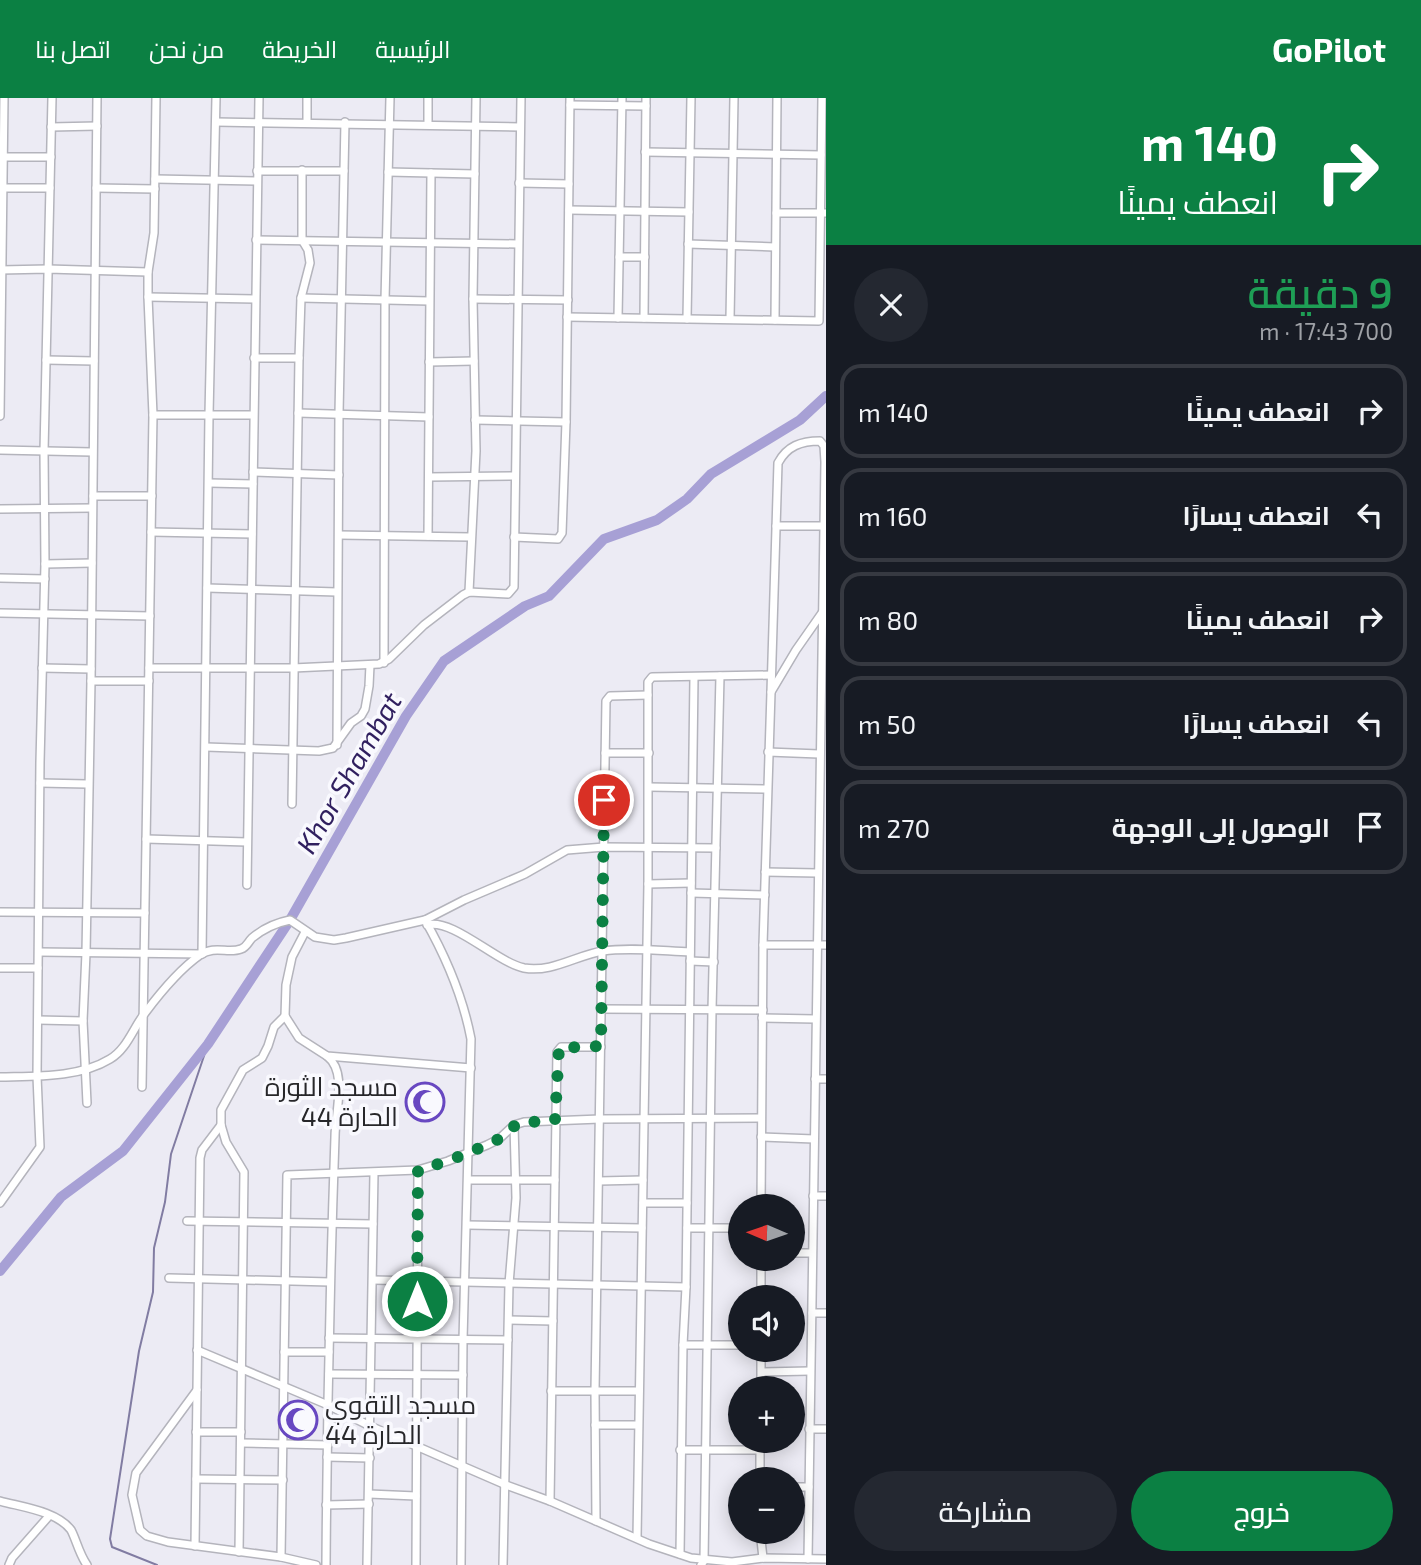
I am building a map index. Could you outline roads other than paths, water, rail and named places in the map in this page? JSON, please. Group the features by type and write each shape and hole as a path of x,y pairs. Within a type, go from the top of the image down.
{"street":[{"path":"0,416 4,98"},
{"path":"0,1203 38,1152 44,451 52,98"},
{"path":"87,1103 83,1021 91,681 97,98"},
{"path":"142,1087 153,415 148,272 154,233 156,98"},
{"path":"0,1077 37,1076 84,1069 109,1060 121,1050 143,1014 202,954 216,98"},
{"path":"247,885 258,98"},
{"path":"307,98 307,121"},
{"path":"384,663 385,300 390,98"},
{"path":"428,98 428,124"},
{"path":"469,592 475,420 473,299 476,98"},
{"path":"149,668 293,668 384,663 458,597 469,592 503,594 512,591 521,98"},
{"path":"688,319 691,98"},
{"path":"730,319 734,98"},
{"path":"775,320 777,98"},
{"path":"514,537 561,537 566,422 570,102 646,102 644,318"},
{"path":"618,318 622,102"},
{"path":"568,317 822,321 823,104"},
{"path":"216,122 307,121 520,127"},
{"path":"337,745 339,414 345,122"},
{"path":"51,127 97,126"},
{"path":"645,152 821,155"},
{"path":"3,157 51,157"},
{"path":"292,804 299,358 301,298 310,263 308,250 302,240 302,170"},
{"path":"257,171 344,171"},
{"path":"388,172 475,174"},
{"path":"428,536 431,173"},
{"path":"155,179 257,181"},
{"path":"519,183 569,184"},
{"path":"3,188 50,188"},
{"path":"96,188 155,189"},
{"path":"569,210 689,212"},
{"path":"776,213 823,213"},
{"path":"256,240 518,244"},
{"path":"688,244 775,247"},
{"path":"619,257 645,257"},
{"path":"1,270 148,272"},
{"path":"148,297 255,299"},
{"path":"301,298 429,301"},
{"path":"473,299 568,300"},
{"path":"254,359 299,358"},
{"path":"46,360 94,361"},
{"path":"429,362 474,361"},
{"path":"298,413 429,417"},
{"path":"153,415 253,415"},
{"path":"475,420 566,422"},
{"path":"761,1194 762,1014 776,474 782,455 799,443 820,441 824,446 826,462 823,526 825,608 819,754 822,814 817,873 808,1559"},
{"path":"0,450 93,452"},
{"path":"253,472 339,475"},
{"path":"429,477 515,476"},
{"path":"209,483 253,484"},
{"path":"93,496 152,496"},
{"path":"0,509 92,508"},
{"path":"776,526 823,526"},
{"path":"151,532 252,534"},
{"path":"338,535 471,537"},
{"path":"45,564 92,563"},
{"path":"0,579 45,579"},
{"path":"207,588 337,592"},
{"path":"771,692 825,608"},
{"path":"0,613 150,616"},
{"path":"206,747 329,750 337,745 347,727 365,709 370,665"},
{"path":"42,668 90,669"},
{"path":"637,1538 648,884 648,682 651,677 771,675"},
{"path":"703,1563 720,676"},
{"path":"680,1554 694,677"},
{"path":"91,681 149,681"},
{"path":"596,1521 595,1391 606,701 608,697 648,695"},
{"path":"768,752 819,754"},
{"path":"605,753 649,753"},
{"path":"40,783 88,784"},
{"path":"649,786 767,789"},
{"path":"146,839 247,842"},
{"path":"426,923 464,900 525,874 560,853 604,847 716,848"},
{"path":"765,872 817,873"},
{"path":"648,884 691,883"},
{"path":"691,893 765,895"},
{"path":"0,912 145,913"},
{"path":"39,952 202,954 219,948 238,950 275,923 290,920 305,932 334,940 426,923 442,924 524,968 557,965 602,951 690,952"},
{"path":"426,923 454,978 471,1039 463,1340 461,1565"},
{"path":"305,932 292,957 286,985 285,1016 299,1038 327,1056 337,1066 340,1074 335,1116 330,1282 326,1565"},
{"path":"764,945 826,945"},
{"path":"690,961 714,962"},
{"path":"0,968 38,968"},
{"path":"816,1008 826,1008"},
{"path":"602,1009 712,1010 816,1019"},
{"path":"239,1552 244,1172 226,1142 220,1125 221,1110 247,1066 262,1058 274,1027 285,1016"},
{"path":"38,1020 83,1021"},
{"path":"550,1501 555,1120 559,1048 601,1046"},
{"path":"327,1056 471,1068"},
{"path":"815,1079 826,1079"},
{"path":"281,1557 287,1175 418,1170 499,1139 514,1125 524,1122 761,1118"},
{"path":"195,1546 200,1158 202,1150 220,1125"},
{"path":"503,1565 509,1284 516,1198 514,1125"},
{"path":"761,1138 814,1139"},
{"path":"416,1565 418,1170"},
{"path":"367,1565 374,1173"},
{"path":"468,1180 555,1180"},
{"path":"599,1181 643,1180"},
{"path":"813,1196 826,1196"},
{"path":"643,1203 687,1203"},
{"path":"187,1221 373,1224"},
{"path":"467,1225 642,1228"},
{"path":"687,1228 728,1228"},
{"path":"805,1253 813,1253"},
{"path":"169,1278 330,1282"},
{"path":"373,1280 686,1287"},
{"path":"812,1313 826,1313"},
{"path":"509,1320 552,1321"},
{"path":"329,1338 508,1340"},
{"path":"682,1345 728,1345"},
{"path":"197,1350 506,1485 703,1563 826,1559"},
{"path":"284,1352 329,1352"},
{"path":"762,1362 762,1376"},
{"path":"762,1372 810,1371"},
{"path":"329,1374 463,1375"},
{"path":"197,1390 136,1474 132,1495 140,1530 168,1542 281,1557 316,1565"},
{"path":"551,1391 639,1391"},
{"path":"595,1425 638,1425"},
{"path":"809,1429 826,1429"},
{"path":"196,1432 241,1432"},
{"path":"241,1443 328,1445"},
{"path":"680,1450 728,1450"},
{"path":"327,1457 369,1458"},
{"path":"196,1479 283,1479"},
{"path":"369,1494 416,1496"},
{"path":"0,1501 62,1522 72,1532 77,1549 87,1565"},
{"path":"326,1505 369,1504"},
{"path":"9,1565 12,1558 49,1516"},
{"path":"761,1544 763,1559"}],"waterway":[{"name":"Khor Shambat","path":"0,1271 61,1197 123,1151 208,1044 290,920 406,716 444,661 525,606 549,596 604,539 657,520 687,499 711,474 800,420 826,396"},
{"path":"157,1565 112,1547 110,1539 139,1351 153,1292 154,1248 165,1202 171,1154 208,1044"}],"place":[{"name":"مسجد الثورة الحارة 44","path":"425,1102"},
{"name":"مسجد التقوي الحارة 44","path":"298,1420"}]}
